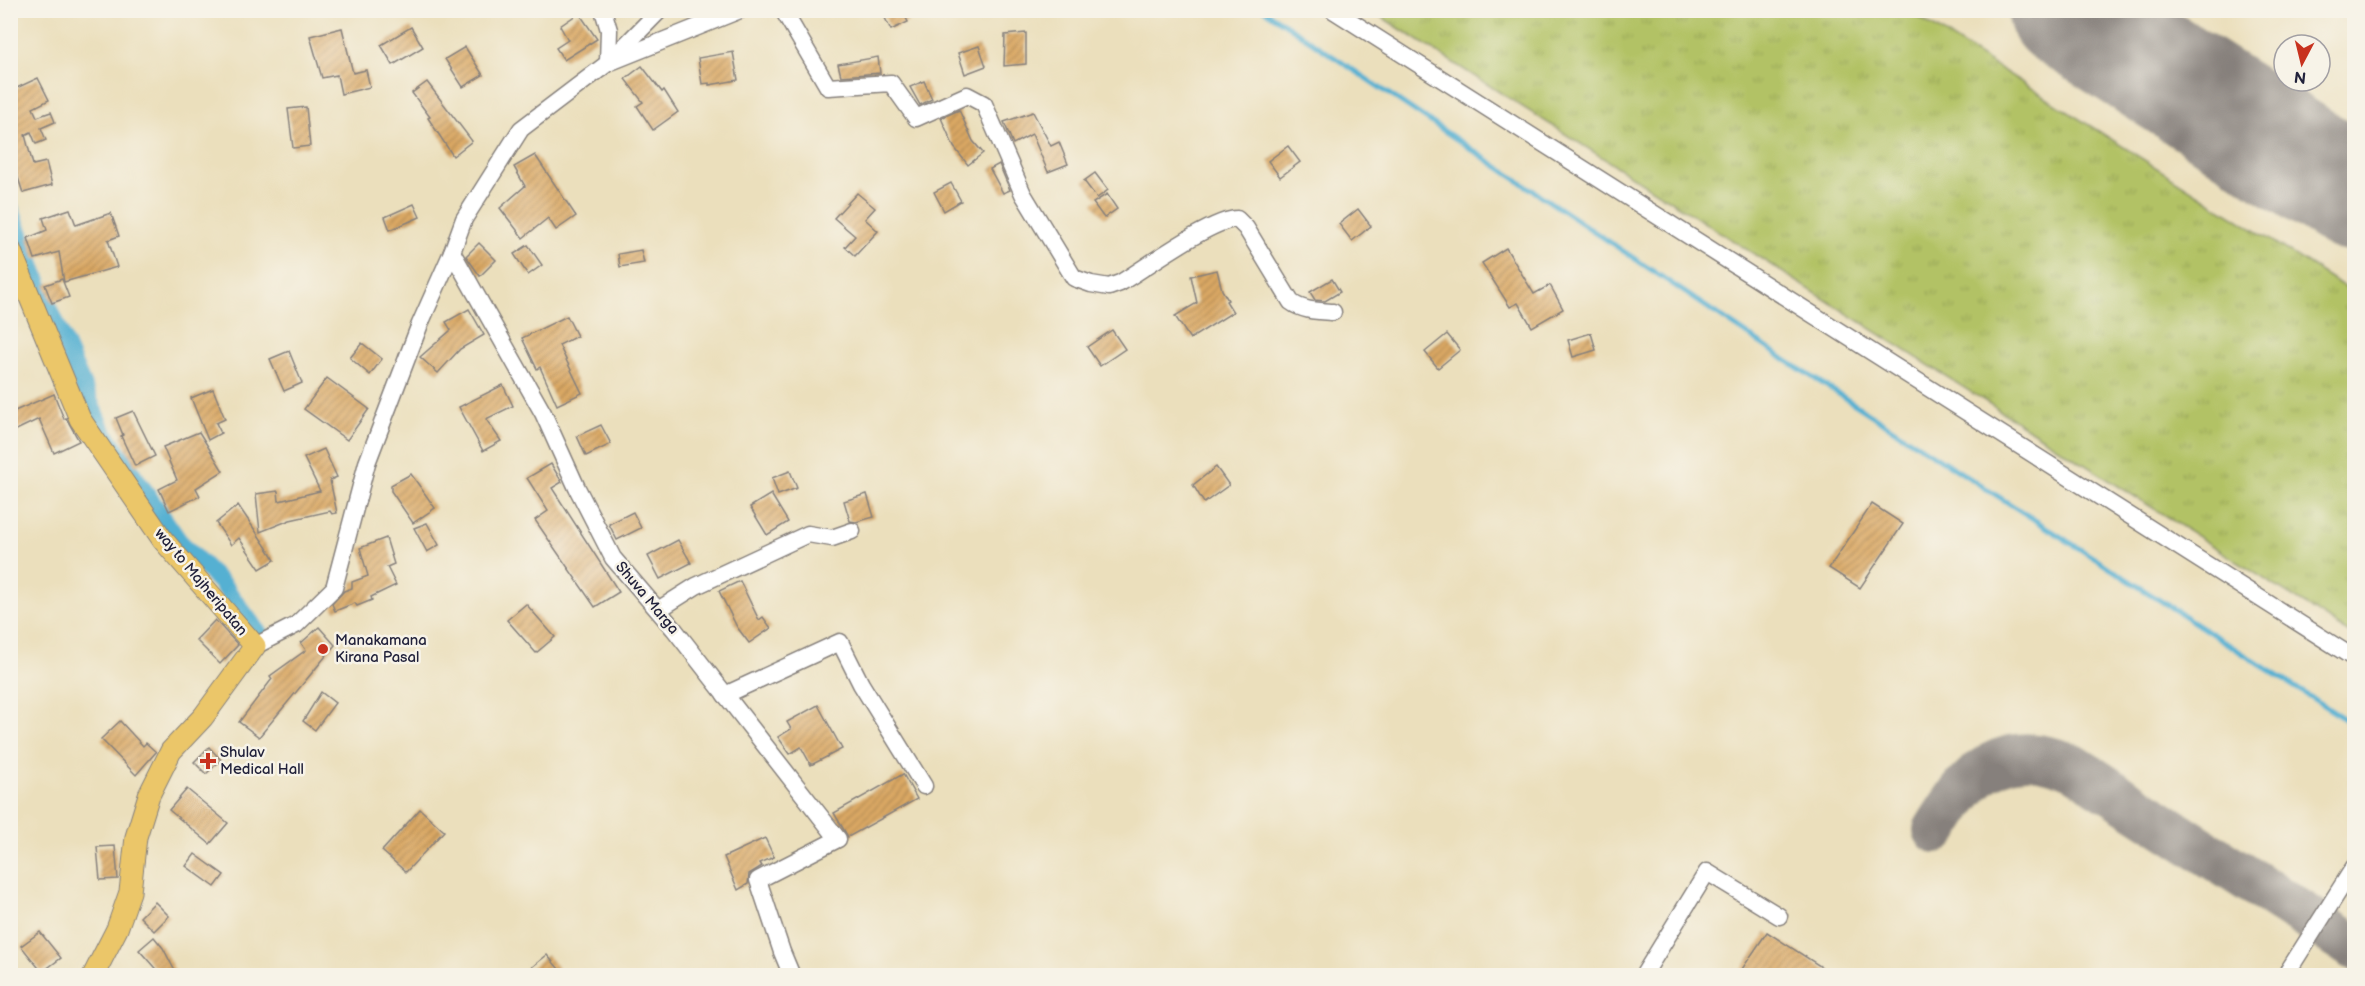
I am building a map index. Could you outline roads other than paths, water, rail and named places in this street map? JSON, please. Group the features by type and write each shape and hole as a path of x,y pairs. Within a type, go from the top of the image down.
{"main road":[{"name":"way to Majheripatan","path":"10,249 80,419 163,540 255,646 203,717 171,751 149,795 136,837 130,892 117,929 93,975"}],"street":[{"path":"603,10 609,30 608,63"},
{"path":"255,646 296,625 334,588 367,463 420,324 453,252 464,219 521,129 608,63 660,10"},
{"path":"608,63 740,10"},
{"path":"783,10 828,87 891,83 916,118 967,95 984,104 1023,194 1074,278 1108,287 1120,283 1211,226 1230,219 1237,219 1246,228 1291,302 1298,307 1312,311 1333,312"},
{"path":"1333,10 2355,657"},
{"name":"Shuva Marga","path":"453,252 543,413 577,488 613,558 658,610 773,753 838,839 758,880 792,975"},
{"path":"658,610 696,586 808,534 832,538 852,531"},
{"path":"725,695 840,642 861,684 924,786"},
{"path":"2285,975 2355,867"},
{"path":"1643,975 1707,872 1779,916"}],"waterway":[{"path":"1264,10 1781,357 2354,725"},
{"path":"10,208 44,296 101,428 179,541 223,585 260,635"}],"place":[{"name":"Manakamana Kirana Pasal","path":"323,649"},
{"name":"Shulav Medical Hall","path":"208,761"}]}
